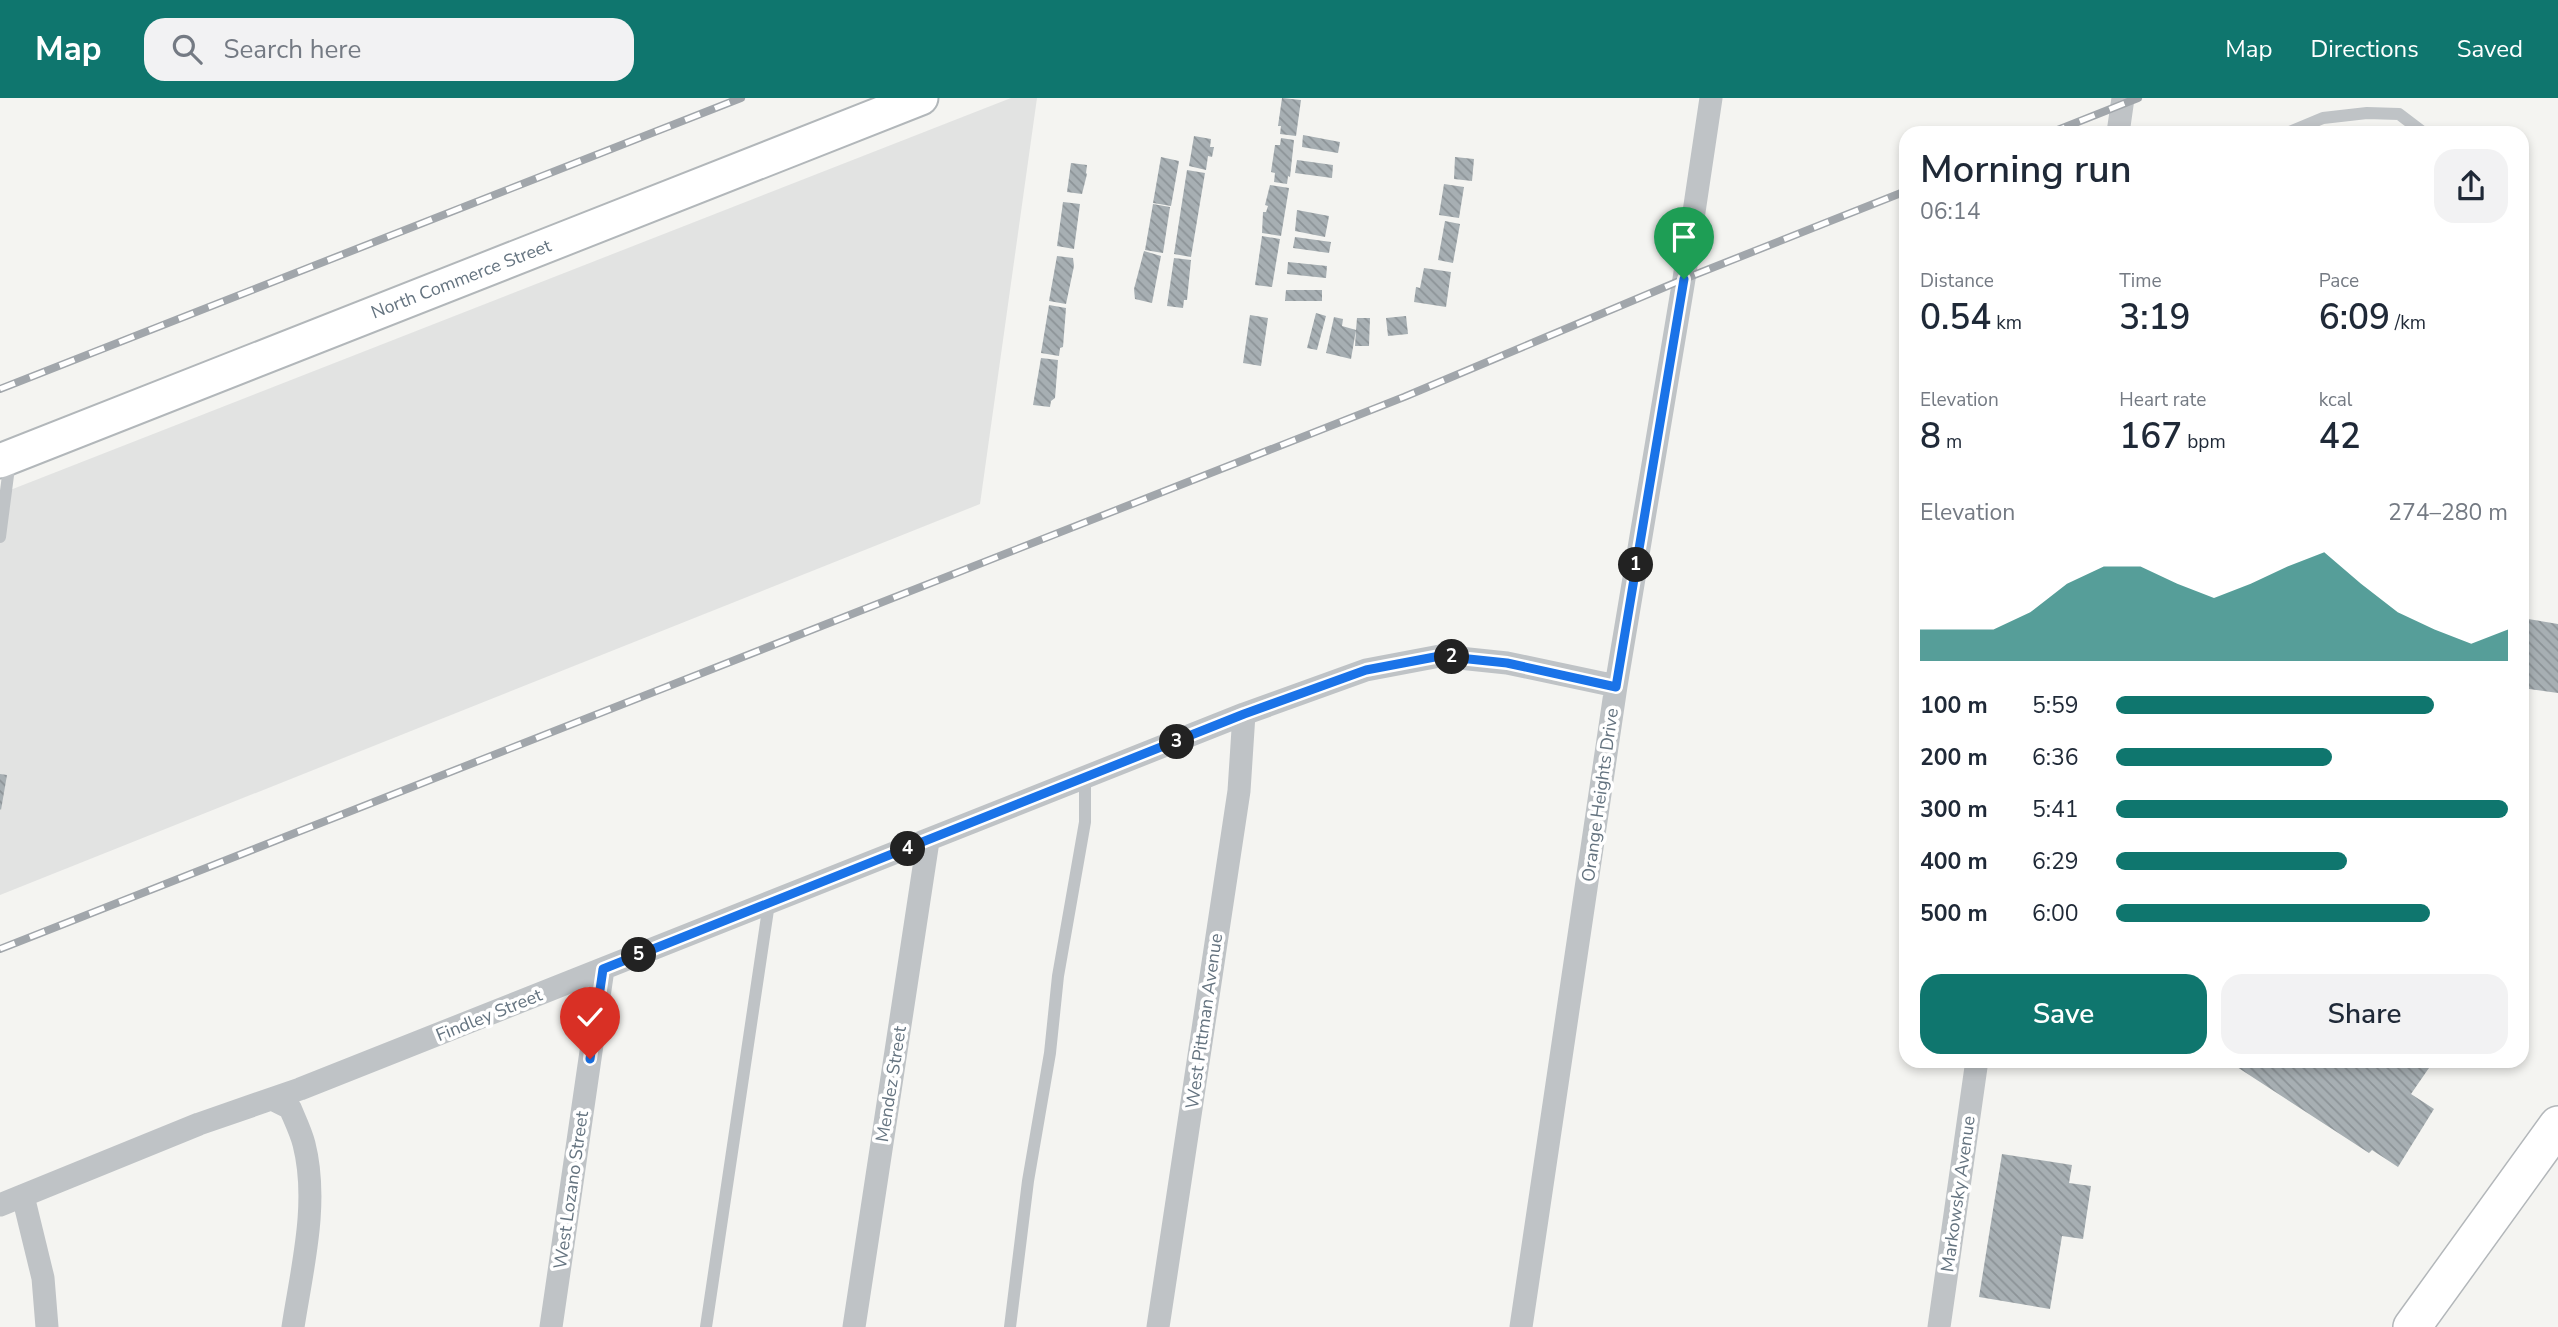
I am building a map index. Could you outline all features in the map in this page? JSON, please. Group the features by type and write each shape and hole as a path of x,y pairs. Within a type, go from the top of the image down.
{"main road":[{"name":"North Commerce Street","path":"5,459 921,98"},
{"path":"2412,1327 2558,1125"}],"street":[{"name":"Orange Heights Drive","path":"1521,1327 1616,687 1684,279 1711,98"},
{"path":"2119,126 2123,98"},
{"name":"Findley Street","path":"0,1205 198,1124 272,1099 1244,714 1366,670 1440,656 1507,663 1616,687"},
{"name":"West Pittman Avenue","path":"1158,1327 1237,804 1244,714"},
{"name":"Mendez Street","path":"854,1327 928,841"},
{"name":"West Lozano Street","path":"551,1327 603,969"},
{"name":"Markowsky Avenue","path":"1939,1327 1976,1068"},
{"path":"272,1099 290,1108 304,1144 310,1195 293,1327"},
{"path":"23,1196 43,1278 47,1327"}],"lane":[{"path":"2304,126 2323,118 2367,113 2399,114 2415,126"},
{"path":"2311,123 2314,126"},
{"path":"0,537 5,459"},
{"path":"1010,1327 1028,1181 1050,1053 1058,976 1085,822 1085,778"},
{"path":"706,1327 769,904"}],"shaded area":[{"path":"1011,98 1037,98 980,504 0,895 0,494"}],"building":[{"path":"1282,98 1301,100 1296,136 1280,134 1281,126 1278,126"},
{"path":"1303,135 1340,142 1338,153 1302,147"},
{"path":"1194,136 1211,139 1210,147 1214,147 1212,157 1208,156 1206,170 1189,166"},
{"path":"1281,138 1294,140 1287,184 1274,182 1275,173 1271,172 1275,145 1280,145"},
{"path":"1161,157 1179,161 1171,206 1153,203"},
{"path":"1455,157 1474,159 1472,181 1454,179"},
{"path":"1297,160 1333,165 1332,178 1295,173"},
{"path":"1071,163 1087,165 1082,194 1067,192"},
{"path":"1187,170 1205,173 1191,257 1174,254"},
{"path":"1444,184 1464,187 1459,218 1439,215"},
{"path":"1270,185 1289,188 1281,236 1262,233 1263,212 1266,212 1268,206 1265,205"},
{"path":"1063,202 1080,204 1074,249 1057,246"},
{"path":"1153,204 1170,207 1163,253 1145,250"},
{"path":"1297,210 1329,216 1325,237 1295,231"},
{"path":"1445,221 1460,224 1453,263 1438,260"},
{"path":"1262,236 1280,239 1272,287 1255,285"},
{"path":"1295,237 1331,242 1329,253 1293,248"},
{"path":"1144,251 1161,256 1152,303 1135,299 1134,289"},
{"path":"1057,256 1073,258 1074,266 1066,304 1049,301"},
{"path":"1174,258 1191,260 1187,300 1184,300 1183,308 1167,306"},
{"path":"1288,262 1327,266 1326,278 1287,274"},
{"path":"1424,268 1451,272 1446,307 1414,302 1416,287 1420,288"},
{"path":"1286,290 1322,290 1322,301 1285,301"},
{"path":"1049,305 1066,308 1063,347 1060,348 1059,356 1041,353"},
{"path":"1316,313 1326,316 1317,350 1307,348"},
{"path":"1250,315 1268,318 1261,366 1243,363"},
{"path":"1406,316 1408,334 1388,336 1386,318"},
{"path":"1334,317 1343,319 1342,326 1356,330 1351,359 1326,353"},
{"path":"1357,318 1370,318 1369,346 1355,346"},
{"path":"1041,358 1058,360 1055,398 1050,407 1033,405"},
{"path":"2529,619 2558,624 2558,693 2529,689"},
{"path":"0,774 7,775 1,810 0,809"},
{"path":"2239,1068 2429,1068 2411,1094 2434,1109 2398,1167 2372,1150 2369,1153"},
{"path":"2002,1154 2072,1165 2069,1183 2091,1186 2083,1239 2062,1236 2050,1309 1979,1297"}],"railway":[{"path":"0,389 741,98"},
{"path":"2068,126 2138,98"},
{"path":"0,949 1404,397 1684,279 1899,194"}],"route":[{"path":"590,1059 603,969 1244,714 1366,670 1440,656 1507,663 1616,687 1684,279"}]}
